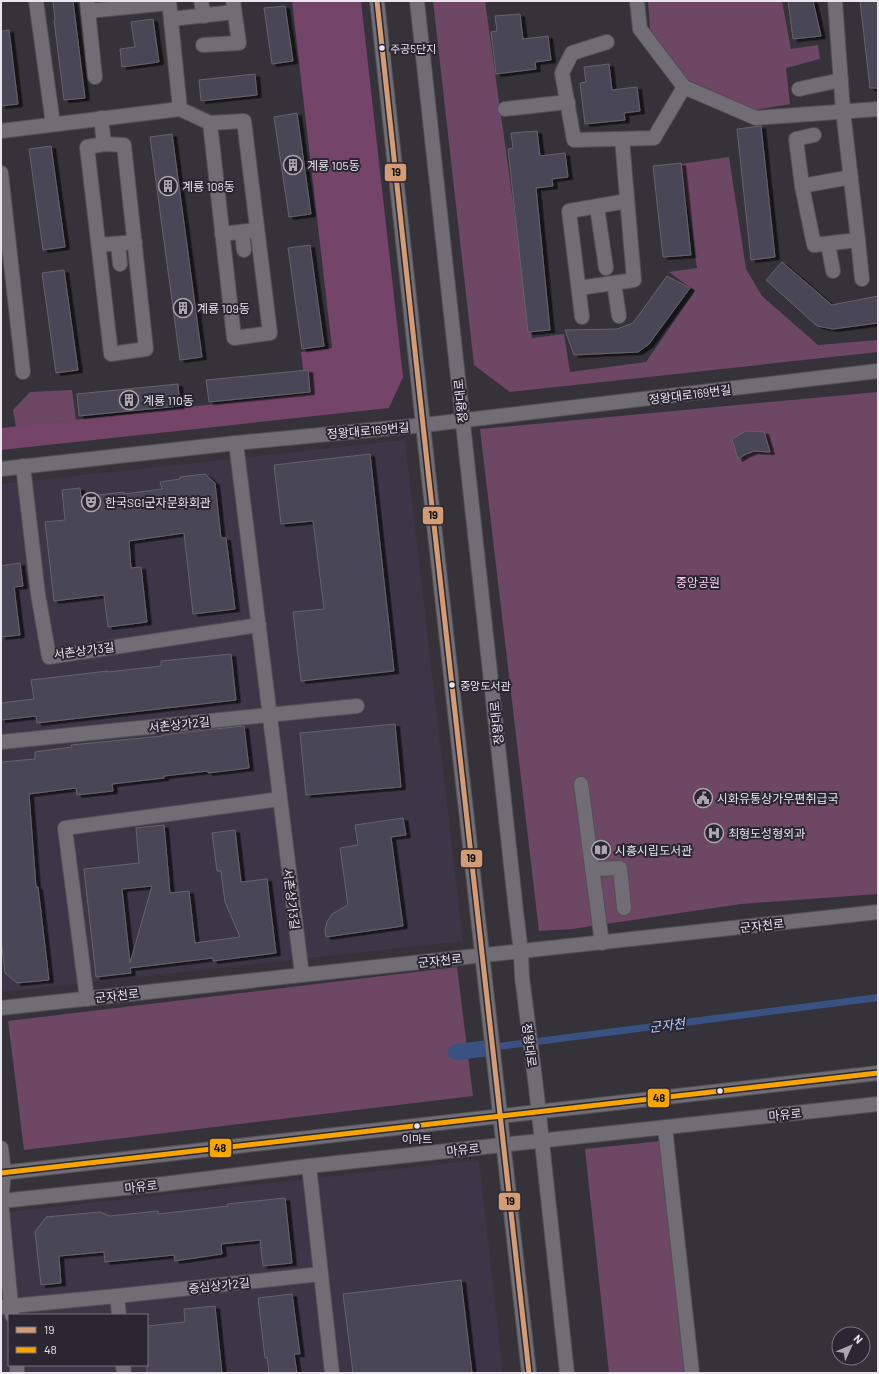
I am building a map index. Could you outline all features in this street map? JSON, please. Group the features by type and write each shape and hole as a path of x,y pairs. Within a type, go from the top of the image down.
{"street":[{"path":"36,1 53,124"},
{"path":"201,1 204,16"},
{"path":"378,1 529,1373"},
{"name":"정왕대로","path":"416,1 521,952 522,977 536,1087 567,1373"},
{"path":"637,1 640,29 684,87 756,118 878,109"},
{"path":"834,1 843,111 862,279"},
{"path":"95,77 87,6 169,2 180,109"},
{"path":"171,19 204,16 233,7 239,43 203,45"},
{"path":"607,42 572,53 562,73 574,140 654,138 684,87"},
{"path":"799,89 841,80"},
{"path":"506,109 568,102"},
{"path":"1,131 180,109 210,123 244,121 270,333 234,338 210,123"},
{"path":"101,118 104,144"},
{"path":"814,135 796,139 802,186 814,245 858,240"},
{"path":"579,288 634,280 622,139"},
{"path":"104,144 124,145 135,242 146,349 111,354 87,147 104,144"},
{"path":"1,173 2,193 23,372"},
{"path":"802,186 851,177"},
{"path":"582,317 569,211 627,201"},
{"path":"597,206 606,268"},
{"path":"222,234 258,230"},
{"path":"242,232 244,250"},
{"path":"99,245 135,242"},
{"path":"118,244 120,264"},
{"path":"828,244 833,271"},
{"path":"614,283 619,316"},
{"name":"정왕대로169번길","path":"1,469 236,443 424,425 878,371"},
{"name":"서촌상가3길","path":"236,443 302,975"},
{"name":"서촌상가3길","path":"23,466 38,594 49,656 259,625"},
{"name":"서촌상가2길","path":"1,742 357,706"},
{"path":"581,784 602,943"},
{"path":"87,999 65,828 280,799"},
{"path":"592,869 620,868 624,908"},
{"name":"군자천로","path":"1,1008 878,912"},
{"path":"2,1173 878,1073"},
{"name":"마유로","path":"1,1201 878,1104"},
{"path":"665,1127 692,1373"},
{"path":"1,1148 1,1201 8,1309"},
{"path":"309,1166 332,1373"},
{"name":"중심상가2길","path":"8,1309 321,1274"},
{"path":"117,1296 119,1314"}],"shaded area":[{"path":"292,1 361,1 403,377 389,408 1,450 1,428 306,394 301,352 332,348"},
{"path":"405,440 463,941 1,992 1,484"},
{"path":"479,1160 503,1373 1,1373 1,1213"}],"green space":[{"path":"433,1 485,1 532,338 564,334 570,372 646,362 695,291 669,272 697,268 681,164 729,157 746,269 762,296 818,345 878,340 878,352 510,392 474,365"},
{"path":"648,1 782,1 791,49 818,45 820,59 786,68 790,104 755,110 688,80 650,29"},
{"path":"72,390 76,420 16,427 13,410 30,392"},
{"name":"중앙공원","path":"878,392 878,894 741,904 572,929 539,931 480,429"},
{"path":"457,967 473,1096 24,1150 8,1021"},
{"path":"661,1141 686,1373 609,1373 585,1149"}],"water":[{"path":"878,994 878,1001 468,1054 467,1047"}],"building":[{"path":"53,1 73,1 85,98 64,100"},
{"path":"788,1 813,1 821,36 793,39"},
{"path":"860,1 878,1 878,88 870,88"},
{"path":"285,6 293,61 272,64 264,8"},
{"path":"520,14 523,39 548,36 551,60 535,62 536,69 496,74 491,32 497,31 495,16"},
{"path":"153,19 159,62 122,67 120,49 135,47 131,22"},
{"path":"9,30 18,104 1,106 1,31"},
{"path":"609,64 612,90 637,87 640,111 624,113 625,120 585,124 580,83 586,82 584,67"},
{"path":"255,74 257,95 201,101 199,80"},
{"name":"계룡 105동","path":"297,113 311,214 289,217 274,117"},
{"path":"761,126 775,257 751,260 737,129"},
{"path":"537,131 540,156 565,153 568,177 552,179 553,186 536,188 550,330 528,332 508,149 513,148 511,133"},
{"path":"172,134 202,357 180,360 150,137"},
{"path":"51,146 65,247 43,250 29,149"},
{"path":"681,163 691,255 663,257 653,166"},
{"path":"310,245 324,346 302,349 288,248"},
{"path":"782,262 832,305 878,296 878,323 833,329 817,326 766,280"},
{"path":"64,270 78,370 56,373 42,273"},
{"path":"667,276 690,288 649,344 638,352 574,355 565,330 617,329 633,323"},
{"path":"308,370 310,392 209,402 206,380"},
{"name":"계룡 110동","path":"178,384 180,406 79,416 77,394"},
{"path":"746,431 764,432 770,452 754,451 738,459 732,439"},
{"path":"370,454 394,671 301,681 293,612 324,609 313,521 281,524 274,465"},
{"path":"205,474 215,483 221,538 226,538 235,609 193,614 184,533 129,541 131,568 141,567 147,622 108,627 104,595 54,601 45,522 65,520 62,490 80,488 81,497 124,492 124,494 162,489 160,482 180,479 180,477"},
{"path":"20,563 23,586 14,587 20,635 1,637 1,566"},
{"path":"231,654 236,700 37,723 36,716 1,720 1,703 34,699 31,680 161,666 161,661"},
{"path":"395,724 401,787 306,795 300,733"},
{"path":"244,726 249,768 164,776 164,778 112,784 113,791 77,795 76,788 29,794 36,887 38,887 49,980 17,983 5,973 1,938 1,762 35,759 35,752 72,747 71,745"},
{"path":"403,818 406,835 391,837 403,926 326,937 325,930 327,922 332,914 348,905 340,848 358,845 355,825"},
{"path":"164,825 170,893 189,891 195,943 240,937 225,902 221,871 217,871 212,833 235,830 241,882 267,879 276,953 213,961 213,958 130,968 131,973 96,977 84,869 139,863 136,828","holes":["152,886 130,963 122,889"]},
{"path":"285,1198 292,1263 263,1266 260,1240 221,1244 222,1254 175,1261 174,1255 105,1262 104,1252 59,1256 61,1283 41,1285 35,1232 46,1217 100,1212 110,1216 158,1211 158,1214 228,1206 227,1204"},
{"path":"461,1280 472,1373 353,1373 343,1294"},
{"path":"292,1294 300,1354 294,1354 297,1373 269,1373 267,1357 265,1358 258,1298"},
{"path":"215,1306 222,1373 147,1373 148,1326 185,1322 184,1309"}],"waterway":[{"name":"군자천","path":"456,1052 490,1048"}],"transit line":[{"name":"19","path":"377,1 529,1373"},
{"name":"48","path":"1,1173 878,1073"}],"place":[{"name":"주공5단지","path":"382,48"},
{"name":"계룡 105동","path":"293,165"},
{"name":"계룡 108동","path":"168,186"},
{"name":"계룡 109동","path":"183,308"},
{"name":"계룡 110동","path":"129,400"},
{"name":"한국SGI군자문화회관","path":"91,502"},
{"name":"중앙도서관","path":"452,685"},
{"name":"시화유통상가우편취급국","path":"703,798"},
{"name":"최형도성형외과","path":"714,833"},
{"name":"시흥시립도서관","path":"601,850"},
{"name":"이마트","path":"417,1126"}]}
